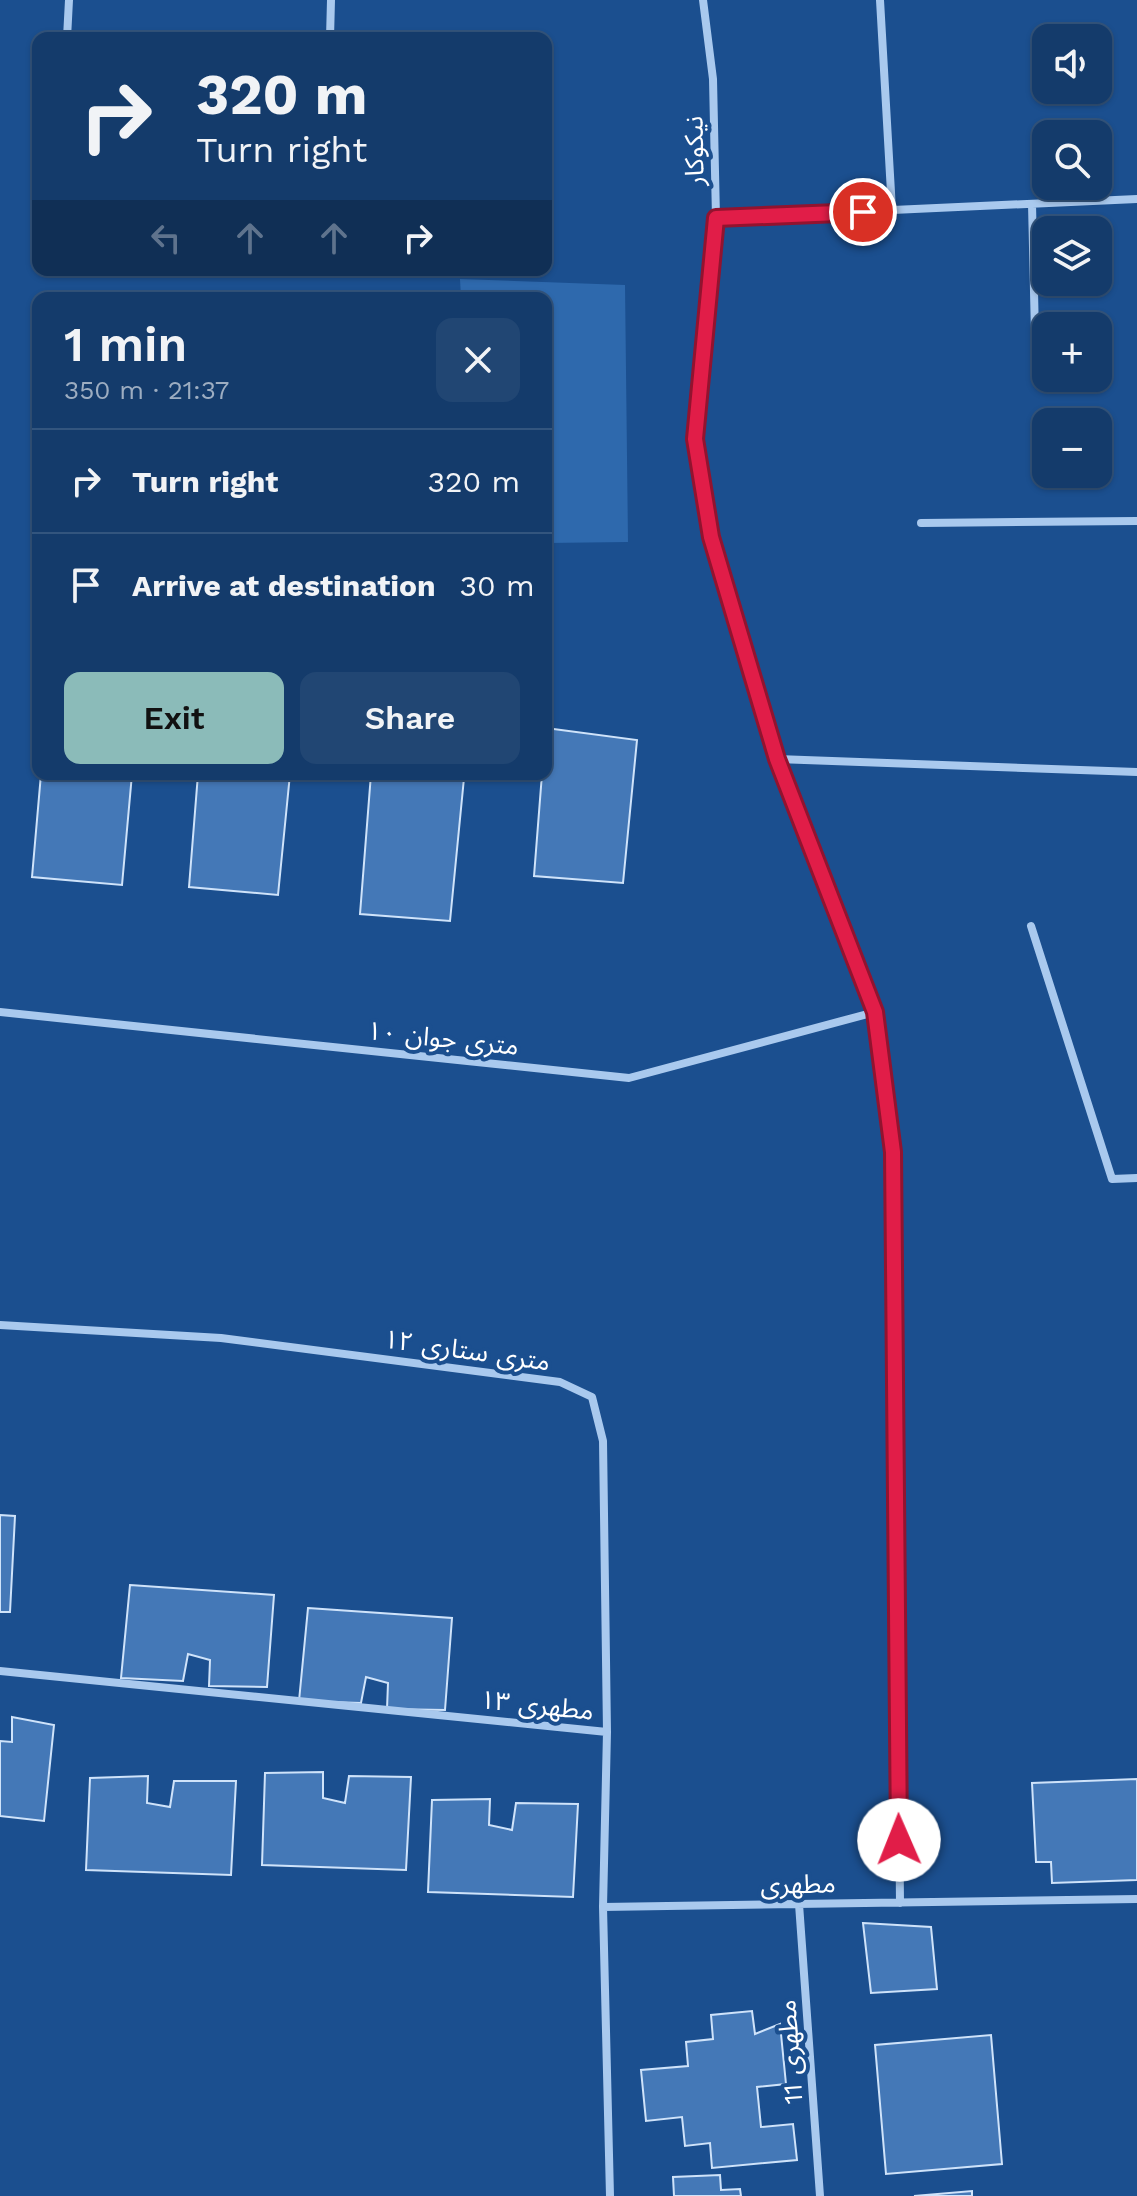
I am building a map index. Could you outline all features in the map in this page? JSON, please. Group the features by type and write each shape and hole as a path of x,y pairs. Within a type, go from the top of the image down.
{"street":[{"path":"67,32 69,0"},
{"path":"330,32 331,0"},
{"name":"نیکوکار","path":"703,0 713,79 716,218 695,439 711,537 777,759 875,1012 893,1152 900,1903"},
{"path":"880,0 892,210"},
{"path":"716,218 1137,199"},
{"path":"1032,204 1034,312"},
{"path":"921,523 1137,521"},
{"path":"777,759 1137,772"},
{"path":"1031,926 1112,1179 1137,1178"},
{"name":"۱۰ متری جوان","path":"0,1012 629,1078 875,1012"},
{"name":"۱۲ متری ستاری","path":"0,1325 221,1338 560,1382 592,1397 603,1441 607,1732"},
{"name":"مطهری ۱۳","path":"0,1671 607,1732 603,1907 610,2196"},
{"name":"مطهری","path":"603,1907 1137,1899"},
{"name":"مطهری 11","path":"799,1904 820,2196"}],"shaded area":[{"path":"460,279 625,285 628,542 552,543 552,292 461,292"}],"building":[{"path":"552,729 637,740 623,883 534,876 542,780 552,780"},
{"path":"40,780 131,780 122,885 32,877"},
{"path":"198,780 289,780 278,895 189,887"},
{"path":"371,780 464,780 450,921 360,914"},
{"path":"0,1515 15,1516 10,1612 0,1612"},
{"path":"130,1585 274,1595 267,1687 209,1686 210,1660 188,1654 183,1681 121,1678"},
{"path":"308,1608 452,1618 445,1710 387,1709 388,1683 366,1677 361,1703 299,1701"},
{"path":"12,1717 54,1725 44,1821 0,1816 0,1741 12,1742"},
{"path":"323,1772 323,1798 345,1803 349,1776 411,1777 406,1870 262,1865 265,1773"},
{"path":"148,1776 147,1803 170,1807 174,1781 236,1781 231,1875 86,1870 90,1778"},
{"path":"1137,1779 1137,1880 1052,1883 1051,1862 1036,1862 1032,1783"},
{"path":"490,1799 489,1825 512,1830 516,1803 578,1804 573,1897 428,1892 432,1800"},
{"path":"863,1923 931,1927 937,1989 871,1993"},
{"path":"752,2011 755,2034 780,2024 786,2084 757,2087 761,2127 793,2124 797,2160 712,2168 710,2143 685,2146 682,2117 646,2121 641,2070 688,2066 686,2042 713,2039 711,2015"},
{"path":"991,2035 1002,2164 886,2174 875,2045"},
{"path":"720,2175 721,2190 740,2189 741,2196 674,2196 673,2177"},
{"path":"972,2191 972,2196 914,2196"}],"route":[{"path":"863,212 716,218 695,439 711,537 777,759 875,1012 893,1152 899,1840"}]}
